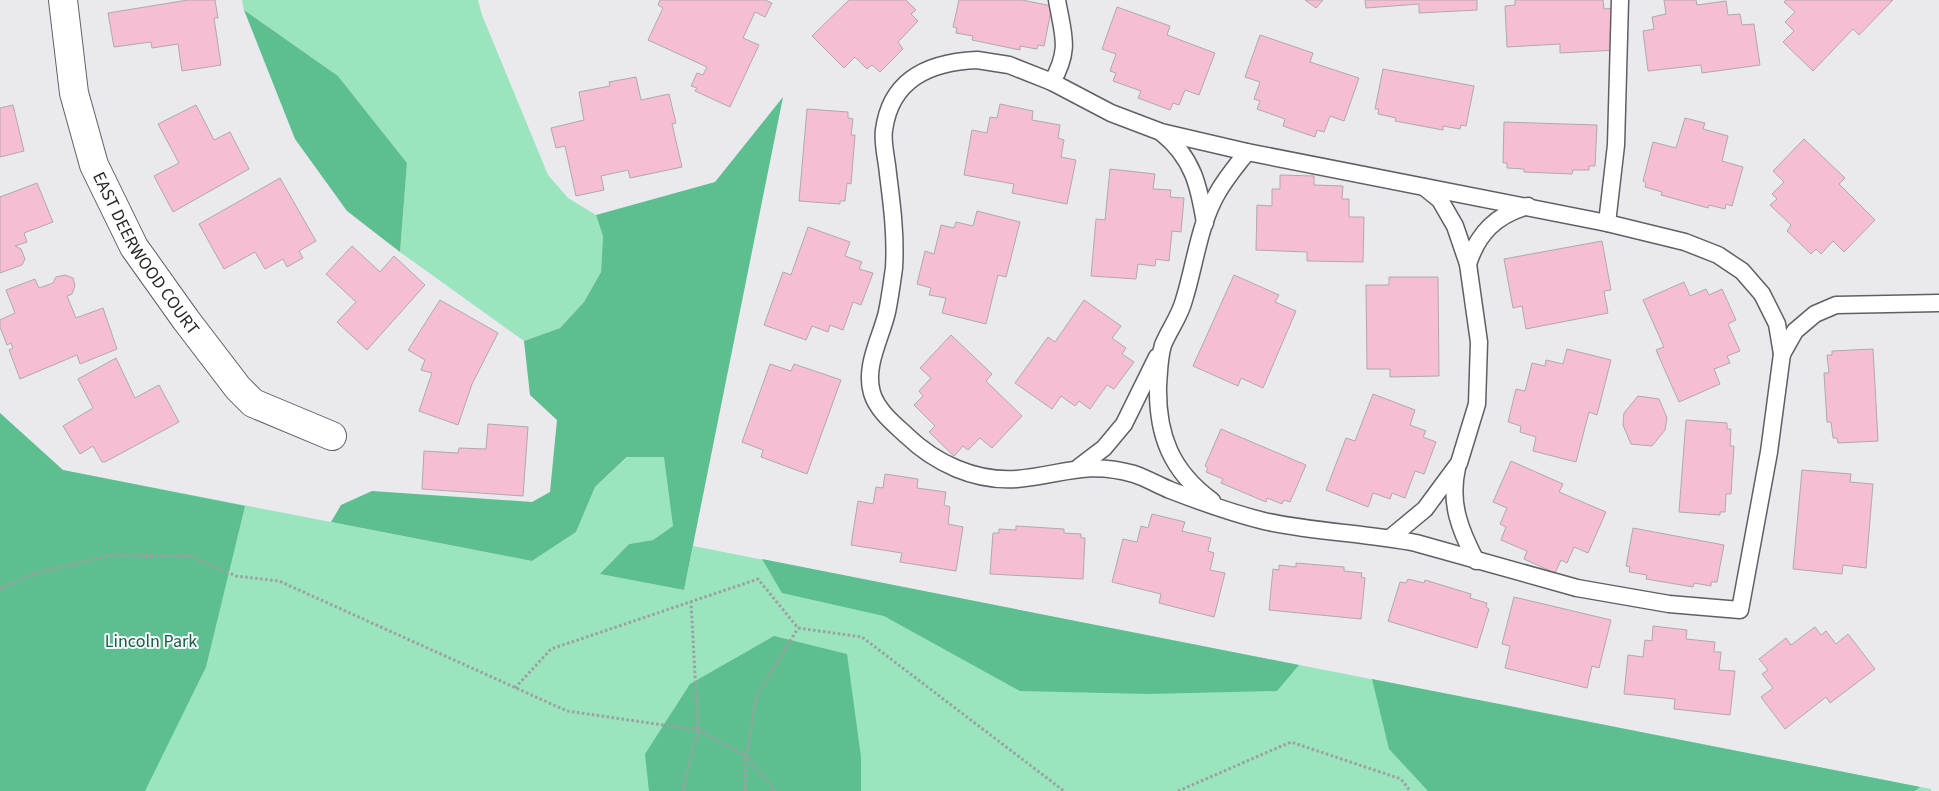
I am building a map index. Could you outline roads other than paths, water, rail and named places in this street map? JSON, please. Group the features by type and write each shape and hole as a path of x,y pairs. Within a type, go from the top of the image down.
{"street":[{"name":"EAST DEERWOOD COURT","path":"63,0 74,93 94,165 134,247 186,320 253,403 332,436"}],"lane":[{"path":"1052,82 1063,63 1064,46 1057,0"},
{"path":"1607,223 1616,145 1620,0"},
{"path":"977,60 1009,65 1052,82 1112,114 1161,132 1247,152 1607,223 1685,242 1718,255 1742,271 1762,294 1777,324 1782,354 1769,452 1740,610 1669,604 1577,588 1390,538 1268,522 1226,511 1135,474 1098,467 1079,467 1017,479 986,478 953,468 916,444 883,412 872,394 869,371 887,311 894,267 893,217 884,132 889,108 901,89 921,72 949,61 977,60"},
{"path":"1161,132 1177,145 1186,157 1199,189 1205,223"},
{"path":"1079,467 1104,448 1124,424 1184,303 1205,223 1218,192 1247,152"},
{"path":"1421,185 1440,200 1455,226 1468,264 1479,342 1477,404 1458,463 1453,499 1460,530 1476,561"},
{"path":"1468,264 1474,244 1494,222 1511,211 1528,206"},
{"path":"1782,354 1795,331 1814,314 1836,305 1939,303"},
{"path":"1163,346 1159,372 1158,409 1164,439 1177,466 1196,489 1226,511"},
{"path":"1390,538 1425,508 1458,463"}],"park label":[{"name":"Lincoln Park","path":"151,641"}]}
